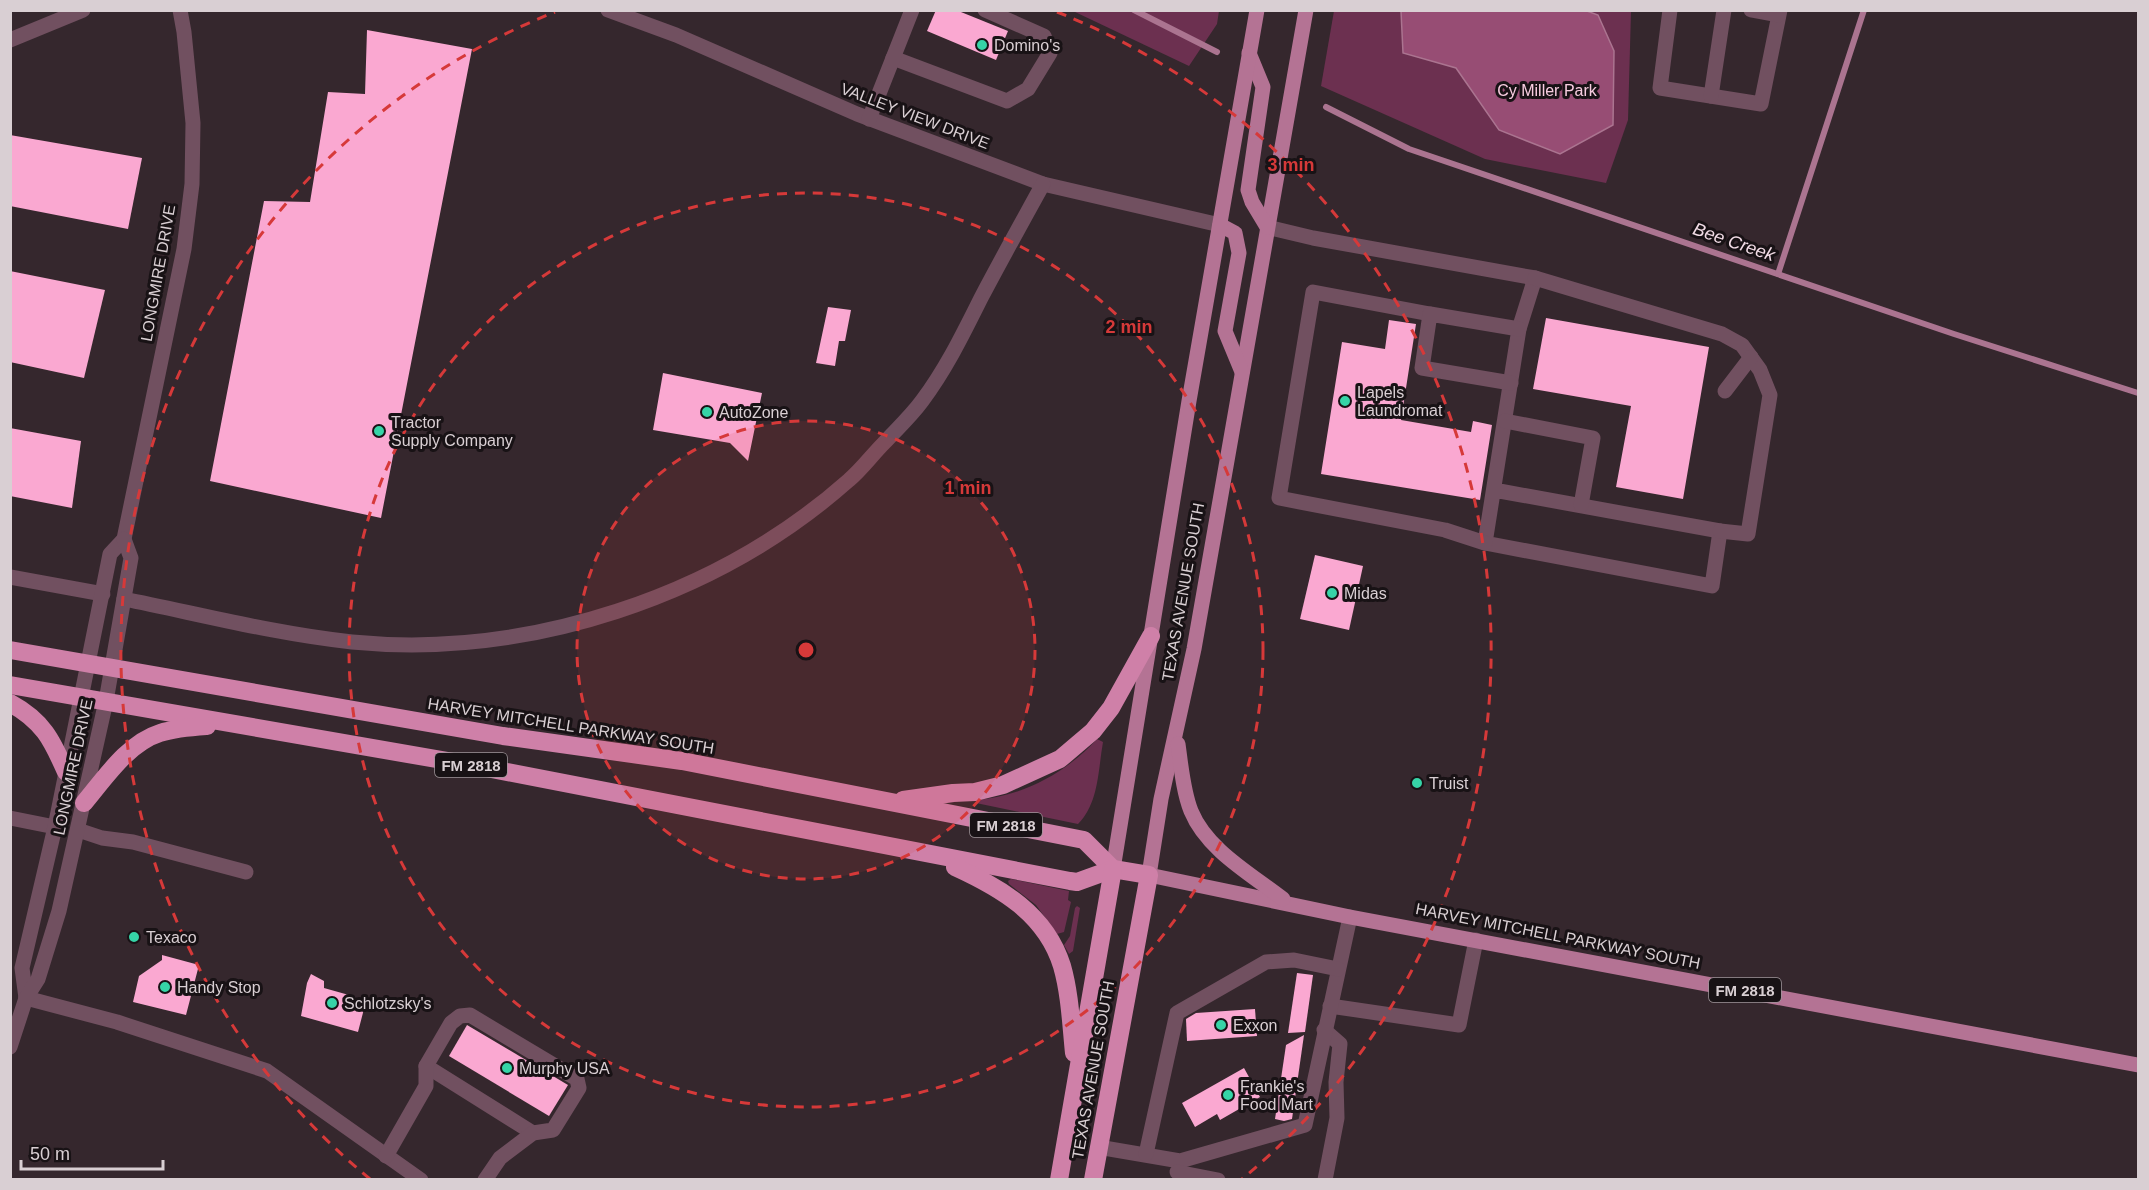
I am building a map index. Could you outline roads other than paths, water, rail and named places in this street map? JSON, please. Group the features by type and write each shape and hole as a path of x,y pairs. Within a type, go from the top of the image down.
{"highway":[{"path":"888,802 975,792 1003,785 1060,759 1093,731 1111,708 1151,636"},
{"name":"HARVEY MITCHELL PARKWAY SOUTH","path":"10,651 503,736 682,761 1084,840 1113,869"},
{"name":"HARVEY MITCHELL PARKWAY SOUTH","path":"10,685 471,765 1077,882 1113,869 1149,875"},
{"path":"10,703 26,711 40,723 53,741 66,772"},
{"path":"84,803 126,755 158,734 230,723"},
{"path":"928,855 1003,891 1035,918 1050,939 1062,966 1070,1007 1077,1078"},
{"name":"TEXAS AVENUE SOUTH","path":"1059,1179 1113,869"},
{"name":"TEXAS AVENUE SOUTH","path":"1093,1179 1149,875"}],"main road":[{"name":"TEXAS AVENUE SOUTH","path":"1113,869 1257,10"},
{"name":"TEXAS AVENUE SOUTH","path":"1149,875 1161,800 1194,649 1306,10"},
{"path":"1250,53 1263,87 1248,190 1252,202 1267,227"},
{"path":"1220,225 1234,233 1239,254 1225,331 1242,372"},
{"path":"1176,732 1191,810 1202,832 1220,850 1288,903"},
{"name":"HARVEY MITCHELL PARKWAY SOUTH","path":"1149,875 1350,916 2139,1065"}],"street":[{"path":"10,40 83,10"},
{"name":"LONGMIRE DRIVE","path":"10,1047 26,998 38,979 59,911 84,803 106,701 124,599 130,558 124,538 184,249 192,184 193,123 180,10"},
{"name":"VALLEY VIEW DRIVE","path":"608,10 627,14 869,119 1043,184 1220,225"},
{"path":"869,119 912,10"},
{"path":"893,58 1007,101 1028,89 1050,52 1044,36 985,10"},
{"path":"1670,10 1660,88 1761,104 1779,13 1751,10"},
{"path":"1711,96 1724,10"},
{"path":"124,599 309,636 353,642 456,643 524,636 586,621 648,601 756,548 806,515 851,478 921,402 956,348 1043,184"},
{"path":"1267,227 1313,238 1535,279 1722,334 1742,345 1760,370 1770,395 1748,534 1720,531 1494,490"},
{"path":"1485,543 1519,329 1535,279"},
{"path":"1519,329 1313,292 1279,498 1445,530 1485,543 1712,586 1720,531"},
{"path":"1430,314 1422,368 1511,384"},
{"path":"1725,391 1751,357"},
{"path":"1505,421 1593,438 1581,505"},
{"name":"LONGMIRE DRIVE","path":"26,998 22,968 55,827 110,554 124,538"},
{"path":"10,577 103,594"},
{"path":"10,818 55,827"},
{"path":"78,830 102,838 133,842 246,872"},
{"path":"1178,1171 1305,1125 1350,916"},
{"path":"1330,1006 1459,1025 1476,940"},
{"path":"1146,1154 1177,1013 1266,962 1294,960 1338,969"},
{"path":"26,998 117,1022 267,1071 421,1179"},
{"path":"386,1156 426,1086 426,1066 451,1023 460,1016 470,1015 577,1079 579,1088 553,1130 533,1134 500,1158 485,1179"},
{"path":"1324,1030 1340,1044 1336,1082 1337,1118 1326,1179"},
{"path":"426,1066 533,1134"},
{"path":"1098,1147 1146,1154 1178,1171 1218,1179"}],"waterway":[{"name":"Bee Creek","path":"1134,10 1217,52"},
{"path":"1778,274 1864,10"},
{"name":"Bee Creek","path":"1326,107 1409,149 1954,334 2138,393"}],"place":[{"name":"Domino's","path":"982,45"},
{"name":"Lapels Laundromat","path":"1345,401"},
{"name":"AutoZone","path":"707,412"},
{"name":"Tractor Supply Company","path":"379,431"},
{"name":"Midas","path":"1332,593"},
{"name":"Truist","path":"1417,783"},
{"name":"Texaco","path":"134,937"},
{"name":"Handy Stop","path":"165,987"},
{"name":"Schlotzsky's","path":"332,1003"},
{"name":"Exxon","path":"1221,1025"},
{"name":"Murphy USA","path":"507,1068"},
{"name":"Frankie's Food Mart","path":"1228,1095"}],"park label":[{"name":"Cy Miller Park","path":"1547,90"}]}
